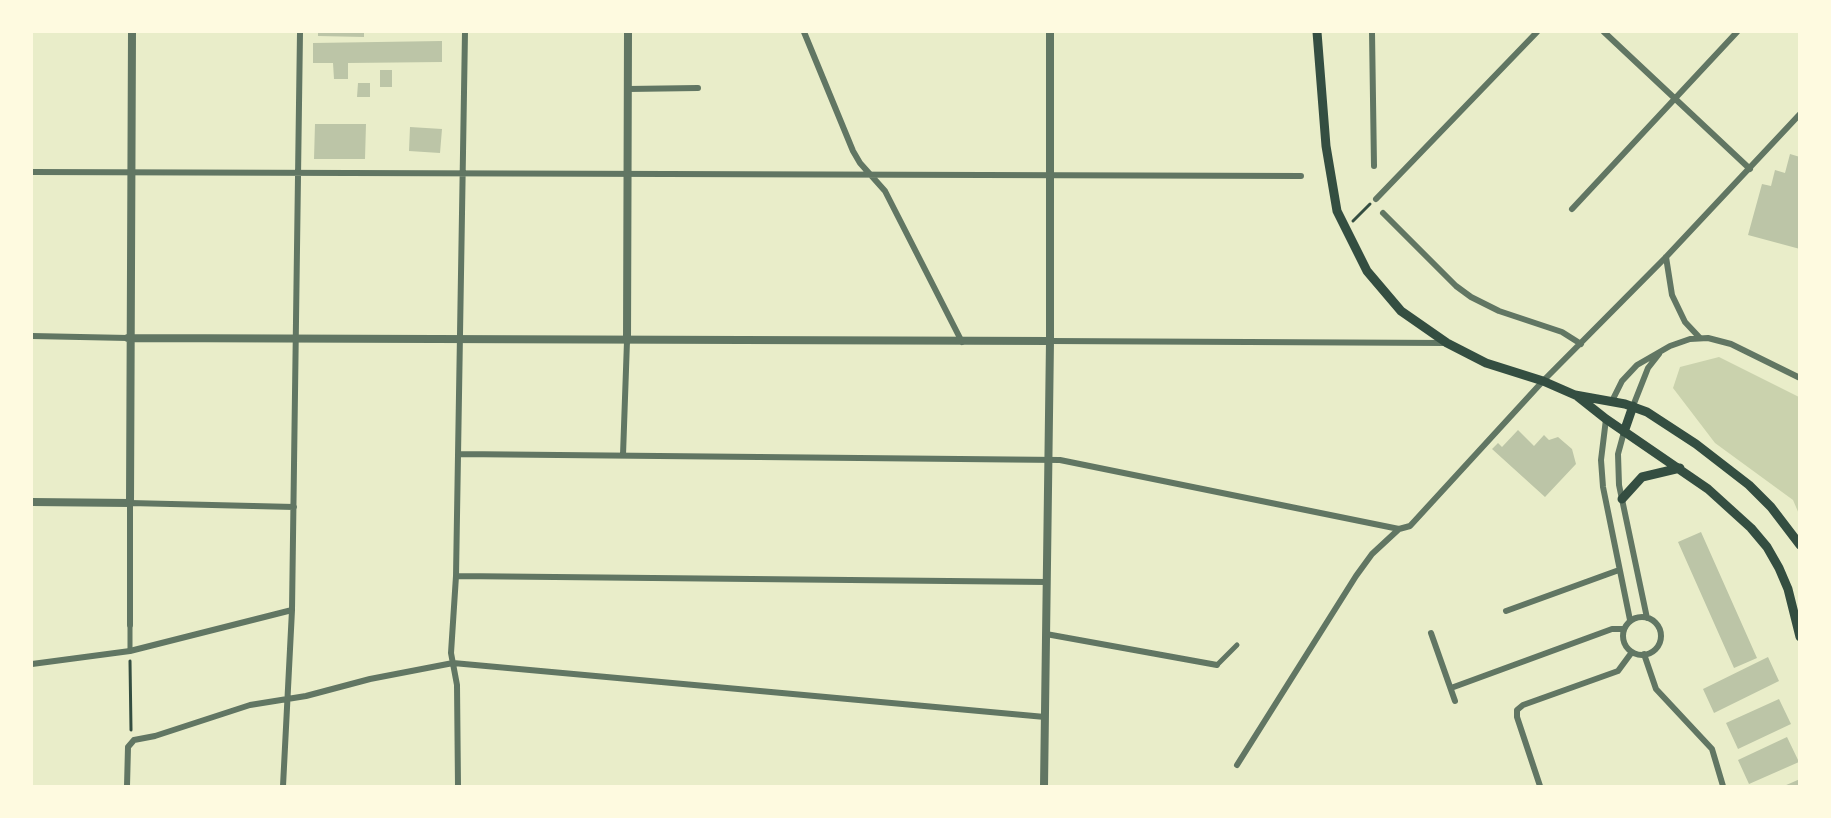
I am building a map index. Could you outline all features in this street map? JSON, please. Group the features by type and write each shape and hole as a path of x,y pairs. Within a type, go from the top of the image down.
{"main road":[{"path":"1317,32 1329,173 1337,211 1344,230 1368,271 1401,310 1447,343 1486,363 1575,394 1633,406 1647,412 1696,444 1749,485 1771,507 1800,545"},
{"path":"1575,394 1624,432 1680,468 1733,510 1767,547 1788,589 1800,637"},
{"path":"1606,419 1612,401"},
{"path":"1624,432 1633,406"},
{"path":"1622,499 1642,477 1680,468"}],"street":[{"path":"130,651 128,338 132,32"},
{"path":"283,786 292,610 300,32"},
{"path":"458,786 456,685 451,642 456,576 465,32"},
{"path":"622,455 627,341 628,32"},
{"path":"804,32 853,151 868,174 885,191 962,342"},
{"path":"1044,786 1050,341 1048,174 1050,32"},
{"path":"1372,32 1374,166"},
{"path":"1376,199 1537,32"},
{"path":"1604,32 1750,169"},
{"path":"1572,209 1737,32"},
{"path":"628,88 698,88"},
{"path":"458,454 1048,460 1398,529 1410,526 1543,381 1666,257 1800,114"},
{"path":"32,172 1302,176"},
{"path":"1383,213 1456,286 1471,297 1499,311 1562,332 1581,344"},
{"path":"1666,257 1672,295 1685,322 1700,338"},
{"path":"32,336 627,341 1447,343"},
{"path":"1612,401 1627,376 1637,365 1682,341 1700,338 1718,340 1747,350 1800,378"},
{"path":"1633,406 1648,368 1661,351"},
{"path":"1606,419 1602,471 1630,620 1624,629 1624,642 1632,652 1644,654 1654,649 1660,640 1656,624 1647,618 1630,620"},
{"path":"1624,432 1617,467 1647,618"},
{"path":"32,502 294,507"},
{"path":"1238,765 1356,576 1372,554 1398,529"},
{"path":"1506,611 1619,570"},
{"path":"456,576 1047,582"},
{"path":"32,664 130,651 292,610"},
{"path":"1451,688 1611,629 1624,629"},
{"path":"1431,633 1455,701"},
{"path":"1046,634 1217,665 1237,645"},
{"path":"1540,786 1516,717 1517,710 1523,705 1618,671 1632,652"},
{"path":"1644,654 1656,689 1712,749 1723,786"},
{"path":"127,786 128,747 131,741 155,736 241,708 453,663 1045,717"}],"path":[{"path":"1344,230 1376,199"},
{"path":"130,651 131,741"}],"green space":[{"path":"1719,357 1799,397 1799,514 1793,500 1715,443 1673,388 1680,367"}],"building":[{"path":"318,32 364,32 364,37 318,36"},
{"path":"442,41 442,62 348,63 348,79 334,79 333,63 313,63 313,43"},
{"path":"380,70 392,70 392,87 380,87"},
{"path":"358,83 370,83 370,97 357,97"},
{"path":"315,124 366,124 365,159 314,159"},
{"path":"410,127 442,129 440,153 409,151"},
{"path":"1790,154 1800,157 1800,249 1748,235 1762,184 1771,186 1775,170 1785,173"},
{"path":"1518,430 1534,446 1544,435 1549,440 1558,437 1572,449 1576,464 1545,497 1492,449 1498,443 1502,447"},
{"path":"1701,532 1757,658 1734,668 1678,542"},
{"path":"1768,657 1779,681 1714,713 1703,689"},
{"path":"1779,699 1791,724 1738,749 1726,723"},
{"path":"1787,737 1799,762 1749,784 1738,760"},
{"path":"1800,779 1800,786 1784,786"}]}
